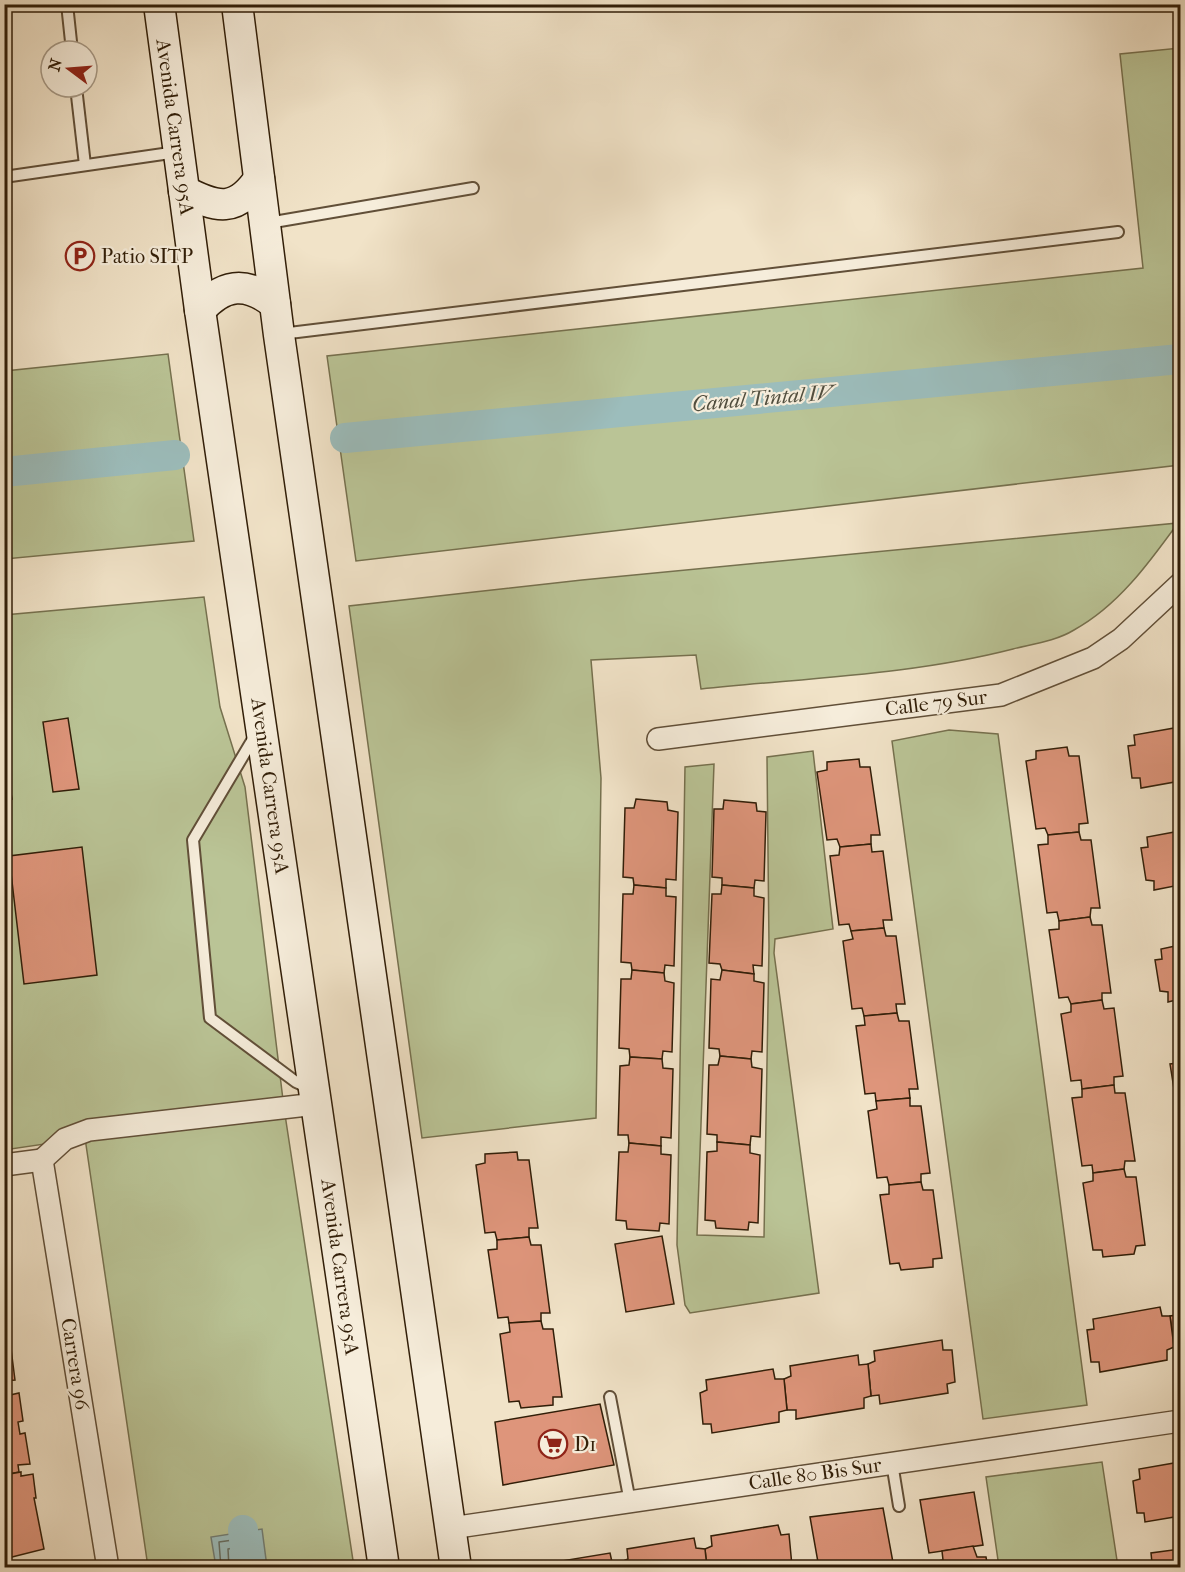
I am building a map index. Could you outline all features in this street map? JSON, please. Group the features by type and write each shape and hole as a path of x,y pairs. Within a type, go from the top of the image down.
{"main road":[{"name":"Avenida Carrera 95A","path":"159,4 200,310 384,1568"},
{"path":"237,4 279,335 456,1568"},
{"path":"184,191 212,204 230,204 248,194 259,178"},
{"path":"200,310 211,298 229,288 256,291 275,304"}],"street":[{"name":"Calle 79 Sur","path":"658,739 1001,694 1093,658 1121,639 1180,584"},
{"path":"4,1165 42,1160 64,1139 89,1130 315,1097"},
{"name":"Carrera 96","path":"42,1160 108,1568"},
{"name":"Calle 80 Bis Sur","path":"451,1528 1180,1422"}],"lane":[{"path":"67,4 71,39"},
{"path":"78,99 86,165"},
{"path":"4,177 178,152"},
{"path":"265,223 472,188"},
{"path":"279,335 1118,232"},
{"path":"261,726 193,840 210,1018 315,1097"},
{"path":"610,1396 630,1502"},
{"path":"892,1463 899,1506"}],"green space":[{"path":"1180,48 1180,465 356,561 327,356 1143,268 1120,54"},
{"path":"168,354 194,541 5,559 5,371"},
{"path":"1178,523 1144,568 1105,609 1067,634 1036,644 936,665 858,675 701,689 696,655 591,660 601,778 596,1118 422,1138 349,606 582,580"},
{"path":"204,597 220,707 245,787 284,1108 354,1567 148,1567 85,1138 11,1149 4,1096 4,615"},
{"path":"949,730 998,734 1087,1405 983,1419 892,741"},
{"path":"813,751 833,929 775,939 774,953 819,1293 690,1313 685,1305 677,1245 685,767 714,764 697,1235 764,1237 769,946 767,757"},
{"path":"1102,1462 1118,1567 999,1567 986,1477"}],"water":[{"path":"262,1529 267,1567 216,1567 211,1537"}],"building":[{"path":"68,718 79,789 53,792 43,722"},
{"path":"1180,727 1180,781 1141,788 1140,778 1132,778 1128,746 1135,745 1134,735"},
{"path":"1067,747 1069,756 1079,756 1088,823 1079,824 1079,832 1048,835 1045,828 1036,829 1026,761 1036,759 1036,751"},
{"path":"4,750 12,799 4,800"},
{"path":"859,759 860,767 870,767 880,835 871,835 871,844 840,847 837,839 827,840 817,772 827,770 827,762"},
{"path":"636,799 667,802 668,810 678,812 676,880 666,879 666,888 634,885 633,878 623,877 625,808 634,808"},
{"path":"724,800 756,803 757,811 766,812 764,881 755,880 754,888 722,885 722,878 712,877 714,809 723,809"},
{"path":"1180,831 1180,885 1154,890 1154,881 1146,880 1141,848 1148,847 1147,837"},
{"path":"1079,832 1081,840 1091,840 1100,908 1091,908 1090,917 1059,921 1057,912 1047,913 1038,845 1048,844 1048,835"},
{"path":"871,844 872,852 883,851 892,920 883,920 884,928 851,931 849,924 839,925 830,856 839,855 840,847"},
{"path":"82,847 97,975 24,984 9,856"},
{"path":"634,885 666,888 666,896 676,897 674,966 665,965 664,973 632,970 631,963 621,962 623,894 633,894"},
{"path":"722,885 754,888 754,896 764,898 762,966 753,965 754,974 722,970 720,964 709,963 712,894 721,894"},
{"path":"1090,917 1092,925 1102,925 1111,993 1102,993 1102,1000 1071,1004 1068,997 1059,998 1049,930 1059,929 1059,921"},
{"path":"884,928 886,936 896,936 905,1004 896,1004 897,1013 864,1016 862,1008 852,1009 843,941 853,939 851,931"},
{"path":"1180,945 1180,999 1168,1002 1168,992 1160,991 1155,960 1162,959 1161,949"},
{"path":"632,970 664,973 665,981 674,983 672,1052 663,1051 662,1059 630,1057 629,1049 619,1048 621,979 631,979"},
{"path":"722,970 754,974 754,981 764,983 762,1052 752,1051 751,1059 720,1056 719,1049 709,1048 711,979 720,980"},
{"path":"1102,1000 1104,1009 1114,1008 1123,1076 1114,1077 1114,1085 1082,1089 1081,1080 1071,1081 1061,1014 1071,1012 1071,1004"},
{"path":"897,1013 899,1021 909,1021 918,1089 909,1089 910,1098 876,1101 875,1093 865,1094 856,1026 865,1025 864,1016"},
{"path":"1180,1052 1180,1096 1175,1095 1170,1064 1178,1063 1176,1053"},
{"path":"720,1056 751,1059 752,1067 762,1069 760,1137 751,1136 750,1145 717,1142 717,1135 707,1134 709,1065 718,1065"},
{"path":"630,1057 662,1059 663,1068 673,1069 671,1138 661,1137 661,1146 629,1143 628,1135 618,1135 620,1066 629,1065"},
{"path":"1114,1085 1115,1093 1125,1093 1135,1161 1125,1161 1124,1169 1093,1173 1092,1165 1082,1166 1072,1098 1082,1097 1082,1089"},
{"path":"910,1098 910,1106 921,1106 930,1173 921,1174 921,1182 889,1185 887,1177 877,1178 868,1111 877,1109 876,1101"},
{"path":"717,1142 750,1145 750,1153 760,1155 758,1223 749,1222 748,1230 716,1228 715,1221 705,1220 707,1152 717,1151"},
{"path":"629,1143 661,1146 661,1154 671,1155 669,1224 660,1223 659,1231 627,1229 626,1221 616,1220 619,1152 628,1152"},
{"path":"517,1152 518,1160 529,1160 538,1228 529,1228 529,1237 497,1240 495,1232 485,1233 476,1165 485,1163 485,1154"},
{"path":"1124,1169 1126,1177 1136,1177 1145,1245 1136,1246 1134,1254 1103,1257 1102,1250 1093,1250 1083,1183 1093,1181 1093,1173"},
{"path":"921,1182 923,1190 933,1190 942,1258 933,1259 933,1267 901,1270 899,1263 890,1264 880,1195 889,1194 889,1185"},
{"path":"662,1236 674,1304 626,1312 615,1244"},
{"path":"529,1237 531,1245 541,1245 550,1313 541,1313 541,1321 509,1323 508,1317 498,1318 488,1250 497,1249 497,1240"},
{"path":"1180,1304 1180,1348 1174,1347 1170,1316 1177,1315 1176,1305"},
{"path":"1160,1307 1162,1316 1170,1316 1174,1347 1167,1350 1167,1360 1100,1372 1099,1362 1091,1362 1087,1330 1094,1329 1093,1319"},
{"path":"4,1309 9,1338 4,1338"},
{"path":"541,1321 543,1329 553,1329 562,1397 553,1397 553,1405 521,1408 519,1401 509,1402 500,1334 510,1332 509,1323"},
{"path":"942,1340 943,1350 952,1350 955,1382 947,1384 948,1393 880,1404 879,1395 871,1396 868,1364 875,1361 874,1351"},
{"path":"4,1341 6,1350 11,1349 15,1380 4,1381"},
{"path":"858,1355 859,1365 868,1364 871,1396 864,1398 864,1408 796,1419 796,1410 787,1410 784,1379 791,1376 790,1366"},
{"path":"773,1369 775,1379 784,1379 787,1410 779,1412 779,1422 712,1433 711,1424 703,1424 700,1393 707,1390 706,1380"},
{"path":"9,1390 10,1395 19,1393 23,1421 18,1422 20,1434 25,1433 30,1464 18,1465 19,1472 4,1475 4,1391"},
{"name":"D1","path":"600,1404 614,1465 503,1485 495,1422"},
{"path":"1180,1462 1180,1516 1145,1522 1144,1513 1137,1513 1133,1481 1140,1479 1139,1469"},
{"path":"21,1472 21,1476 33,1474 36,1498 34,1498 44,1549 4,1559 4,1475"},
{"path":"974,1492 983,1545 929,1553 920,1500"},
{"path":"883,1508 894,1568 819,1568 810,1517"},
{"path":"778,1525 781,1535 789,1534 792,1566 707,1568 705,1549 712,1546 711,1536"},
{"path":"694,1538 696,1548 705,1549 707,1568 622,1568 621,1562 628,1559 627,1549"},
{"path":"973,1546 977,1557 986,1557 988,1568 934,1568 933,1562 943,1560 942,1551"},
{"path":"1180,1549 1180,1568 1145,1568 1152,1563 1151,1553"},
{"path":"610,1553 612,1562 621,1562 622,1568 544,1568 543,1564"}],"waterway":[{"name":"Canal Tintal IV","path":"345,438 1180,359"},
{"name":"Canal Tintal IV","path":"4,472 175,455"},
{"path":"243,1530 247,1568"}],"place":[{"name":"Patio SITP","path":"80,256"},
{"name":"D1","path":"553,1444"}]}
